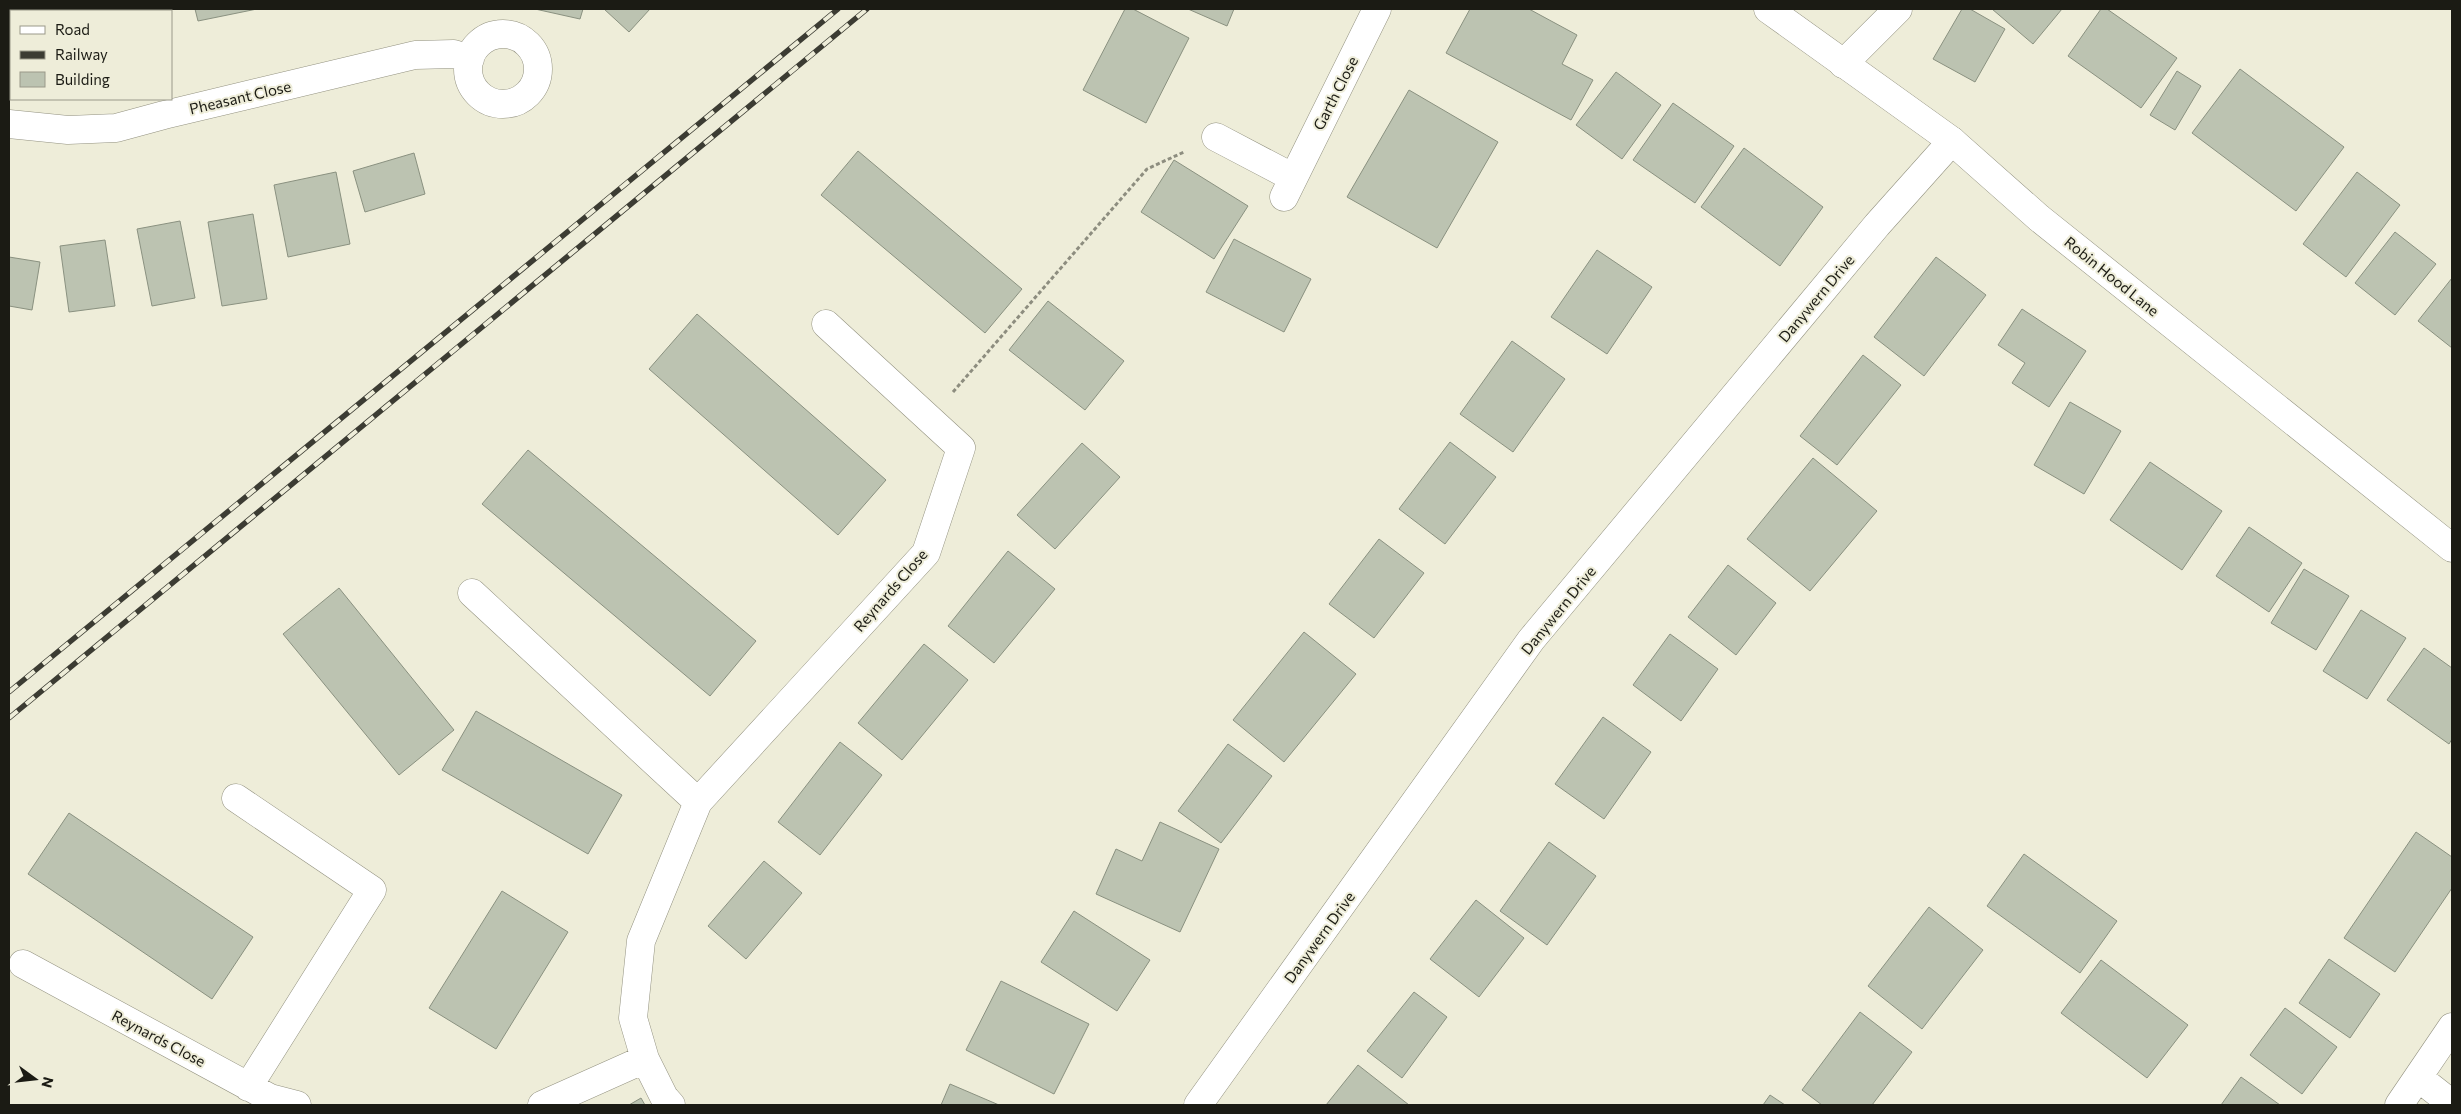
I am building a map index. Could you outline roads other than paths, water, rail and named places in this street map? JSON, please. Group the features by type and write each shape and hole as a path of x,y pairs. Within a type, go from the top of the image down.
{"street":[{"name":"Garth Close","path":"1216,137 1288,187 1377,9"},
{"name":"Robin Hood Lane","path":"1768,9 1952,142 2039,218 2452,548"},
{"path":"1843,64 1898,9"},
{"name":"Pheasant Close","path":"9,124 68,130 116,128 415,56 454,54 470,59"},
{"name":"Danywern Drive","path":"1198,1105 1532,640 1871,233 1952,142"},
{"name":"Reynards Close","path":"672,1105 664,1097 645,1059 633,1018 641,941 698,802 926,553 961,448 826,324"},
{"path":"472,593 698,802"},
{"path":"236,798 372,890 248,1087"},
{"name":"Reynards Close","path":"23,964 248,1087 270,1098 297,1105"},
{"path":"2400,1105 2452,1027"},
{"path":"542,1105 645,1059"},
{"path":"2419,1078 2452,1104"}],"railway":[{"path":"9,692 838,9"},
{"path":"9,718 867,9"}]}
